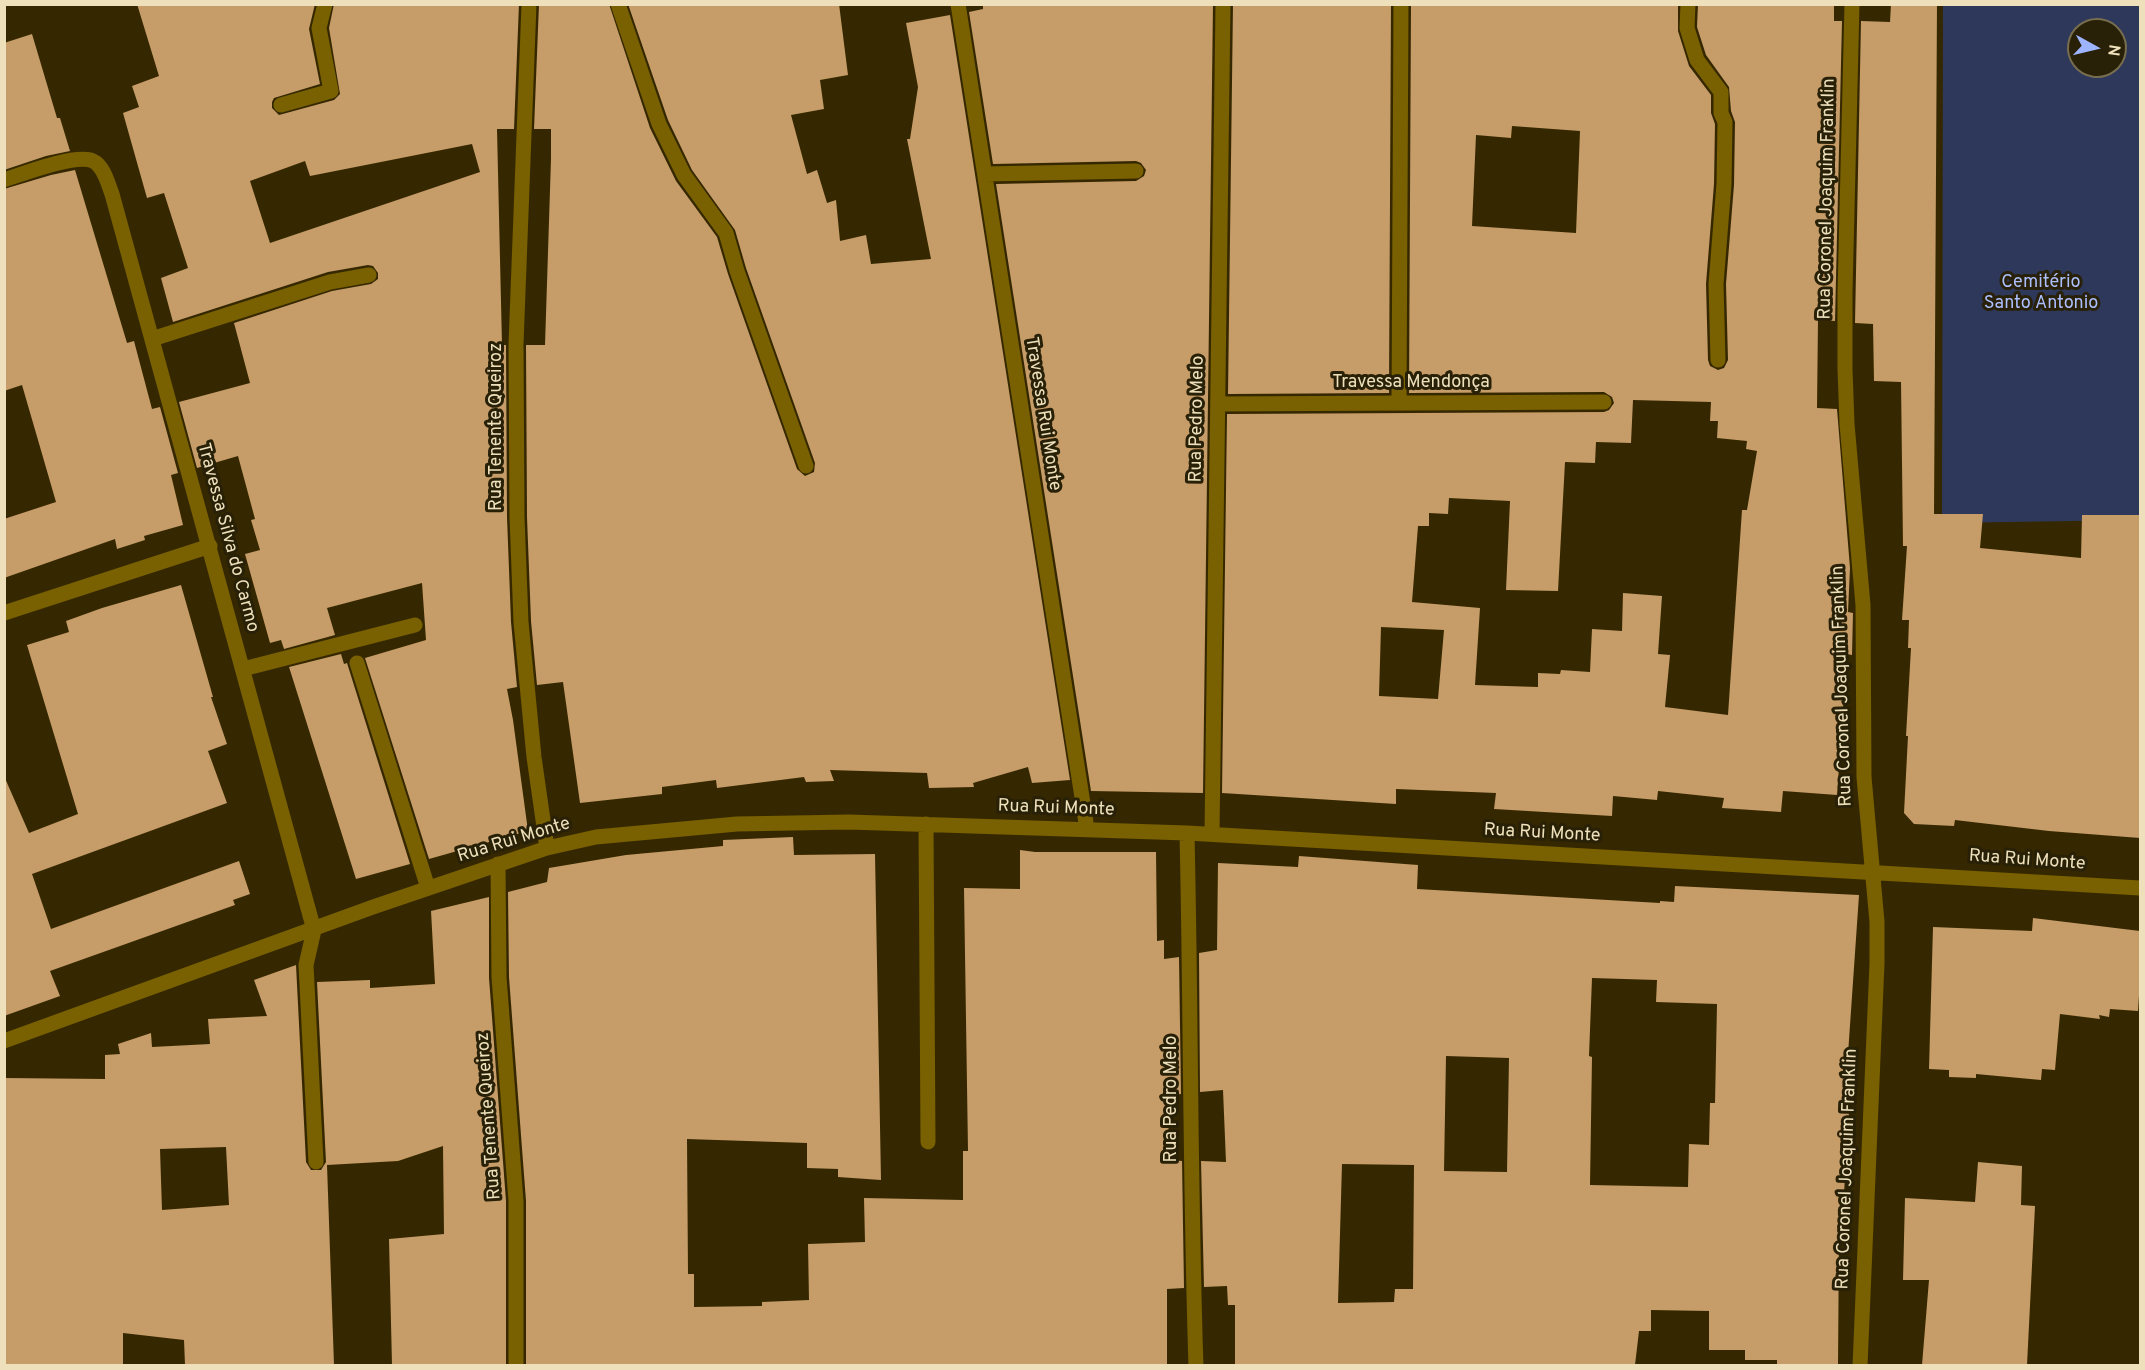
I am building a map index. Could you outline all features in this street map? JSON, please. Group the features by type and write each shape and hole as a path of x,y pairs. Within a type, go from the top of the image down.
{"street":[{"path":"281,105 331,91 319,28 325,4"},
{"name":"Rua Tenente Queiroz","path":"529,4 516,344 517,517 521,622 534,757 547,848"},
{"path":"618,4 659,124 684,175 726,233 737,271 806,466"},
{"name":"Travessa Rui Monte","path":"958,4 1087,829"},
{"name":"Rua Pedro Melo","path":"1212,834 1223,4"},
{"path":"1399,403 1401,4"},
{"path":"1688,4 1687,28 1697,60 1721,92 1721,113 1725,122 1724,174 1716,284 1718,360"},
{"name":"Rua Coronel Joaquim Franklin","path":"1852,4 1845,369 1847,424 1863,605 1864,777 1877,922 1860,1365"},
{"name":"Travessa Silva do Carmo","path":"4,180 39,167 70,161 93,161 101,170 112,194 314,930"},
{"path":"985,174 1136,171"},
{"path":"152,339 330,282 369,275"},
{"name":"Travessa Mendonça","path":"1218,404 1604,402"},
{"path":"4,613 210,546"},
{"path":"243,669 415,625"},
{"path":"357,663 428,888"},
{"name":"Rua Rui Monte","path":"4,1041 428,888 547,848 606,836 737,824 849,822 1212,834 2140,888"},
{"path":"926,824 928,1142"},
{"name":"Rua Pedro Melo","path":"1187,833 1191,1027 1191,1238 1196,1365"},
{"name":"Rua Tenente Queiroz","path":"498,864 499,977 516,1201 516,1365"},
{"path":"314,930 306,965 316,1162"}],"green space":[{"name":"Cemitério Santo Antonio","path":"1943,5 2140,5 2140,520 1942,523"}],"building":[{"path":"137,4 315,4 309,29 320,84 274,98 272,108 279,115 334,100 340,94 329,28 334,4 519,4 514,129 497,129 502,345 506,345 507,517 511,622 517,687 507,689 528,831 429,859 365,658 426,640 422,583 327,608 335,635 284,649 281,640 270,643 245,554 260,550 251,520 255,519 238,456 197,468 179,402 250,383 234,323 332,291 371,284 378,279 378,273 373,266 368,265 328,272 173,322 161,278 188,268 164,193 147,198 123,113 139,107 132,86 159,76","holes":["472,144 480,172 270,243 250,181 305,161 310,176"]},
{"path":"539,4 609,4 650,128 676,181 717,237 797,469 805,476 814,472 815,463 746,268 735,230 692,170 668,120 628,4 839,4 848,75 820,80 824,109 791,115 807,174 817,170 827,203 836,200 840,241 866,235 871,264 931,259 907,139 910,139 918,87 906,23 950,15 1070,780 1032,783 1028,767 973,783 974,787 929,788 927,773 830,770 834,781 806,782 804,777 717,788 716,780 662,787 662,794 580,803 563,682 537,685 531,621 527,517 526,345 545,345 551,159 551,129 534,129"},
{"path":"983,4 1213,4 1203,793 1091,791 996,184 1136,181 1144,176 1146,170 1141,163 1136,161 993,164 969,12 983,9"},
{"path":"1233,4 1391,4 1389,393 1228,394"},
{"path":"1411,4 1678,4 1678,31 1689,66 1711,95 1711,113 1715,124 1714,184 1706,284 1708,360 1710,366 1718,370 1724,368 1728,360 1726,284 1734,185 1735,122 1731,111 1729,87 1706,55 1697,27 1698,4 1834,4 1834,21 1842,21 1835,321 1818,320 1817,408 1837,409 1850,568 1848,612 1853,613 1852,655 1847,654 1837,795 1783,791 1781,812 1722,808 1724,798 1658,791 1657,800 1613,796 1612,816 1494,809 1496,793 1396,789 1396,804 1222,793 1227,414 1604,412 1609,410 1614,403 1612,397 1604,392 1409,393","holes":["1512,126 1580,131 1576,233 1472,226 1476,135 1511,138","1633,400 1711,402 1710,421 1718,421 1717,438 1747,441 1746,449 1757,451 1747,510 1742,510 1728,715 1665,707 1670,655 1658,654 1662,596 1623,593 1622,631 1592,629 1590,672 1561,670 1560,674 1538,673 1538,687 1475,685 1480,608 1412,602 1418,526 1429,526 1429,513 1448,514 1449,498 1510,501 1506,590 1558,591 1565,462 1595,463 1596,442 1631,443","1381,627 1444,630 1438,699 1379,696"]},
{"path":"1891,4 1937,4 1934,514 1983,514 1980,548 2081,558 2082,515 2140,515 2140,838 2049,831 1955,820 1954,826 1914,824 1904,813 1911,648 1908,648 1909,620 1902,620 1907,546 1903,546 1901,382 1874,381 1873,324 1855,323 1861,21 1890,22"},
{"path":"32,34 57,118 60,118 70,151 46,156 4,170 4,43"},
{"path":"75,170 127,343 134,341 152,409 160,407 178,473 171,475 183,525 144,536 145,540 117,549 115,539 4,578 4,519 56,502 22,385 4,391 4,189"},
{"path":"181,585 213,697 211,697 227,744 208,751 227,803 32,874 51,929 239,861 250,894 233,900 235,905 50,971 60,996 4,1016 4,776 29,833 78,814 27,645 69,632 66,621"},
{"path":"341,654 344,664 347,663 410,864 356,879 289,667"},
{"path":"793,837 794,855 875,854 881,1180 838,1177 838,1169 807,1168 807,1143 687,1139 688,1274 694,1274 694,1307 762,1306 762,1302 809,1300 808,1244 865,1242 864,1198 963,1200 963,1151 968,1151 964,888 1020,889 1020,850 1156,852 1157,941 1164,940 1164,959 1179,957 1181,1094 1168,1095 1169,1160 1182,1161 1184,1288 1167,1289 1167,1365 526,1365 526,1201 509,977 508,892 547,882 549,868 626,855 723,846 723,840"},
{"path":"1299,856 1418,865 1417,889 1660,903 1660,901 1674,902 1675,886 1859,895 1844,1112 1849,1112 1839,1232 1838,1365 1777,1365 1777,1360 1745,1360 1745,1350 1709,1350 1709,1311 1651,1310 1651,1331 1639,1331 1635,1365 1235,1365 1235,1305 1228,1305 1227,1286 1204,1287 1201,1161 1226,1162 1223,1090 1200,1092 1199,953 1217,950 1218,863 1298,867","holes":["1592,978 1657,980 1656,1002 1717,1004 1715,1103 1710,1103 1709,1145 1689,1144 1688,1187 1590,1185 1592,1057 1589,1056","1446,1056 1509,1058 1507,1172 1444,1171","1342,1164 1414,1165 1413,1289 1395,1289 1394,1302 1338,1303"]},
{"path":"489,897 489,978 506,1201 506,1365 392,1365 389,1239 444,1234 443,1146 398,1161 327,1165 334,1365 185,1365 184,1340 123,1333 123,1365 4,1365 4,1078 105,1079 105,1055 120,1054 118,1044 151,1033 152,1047 210,1044 208,1019 267,1016 254,980 296,965 306,1162 311,1170 321,1170 326,1162 317,982 370,980 370,988 435,984 431,911","holes":["226,1147 229,1205 162,1210 160,1149"]},
{"path":"2033,918 2140,931 2138,1011 2110,1009 2109,1017 2099,1015 2100,1019 2060,1014 2055,1070 2042,1069 2041,1080 1976,1074 1976,1078 1949,1077 1949,1070 1929,1069 1933,927 2032,931"},
{"path":"1978,1162 2022,1166 2021,1205 2035,1206 2027,1365 1922,1365 1929,1280 1903,1280 1905,1198 1975,1202"}]}
